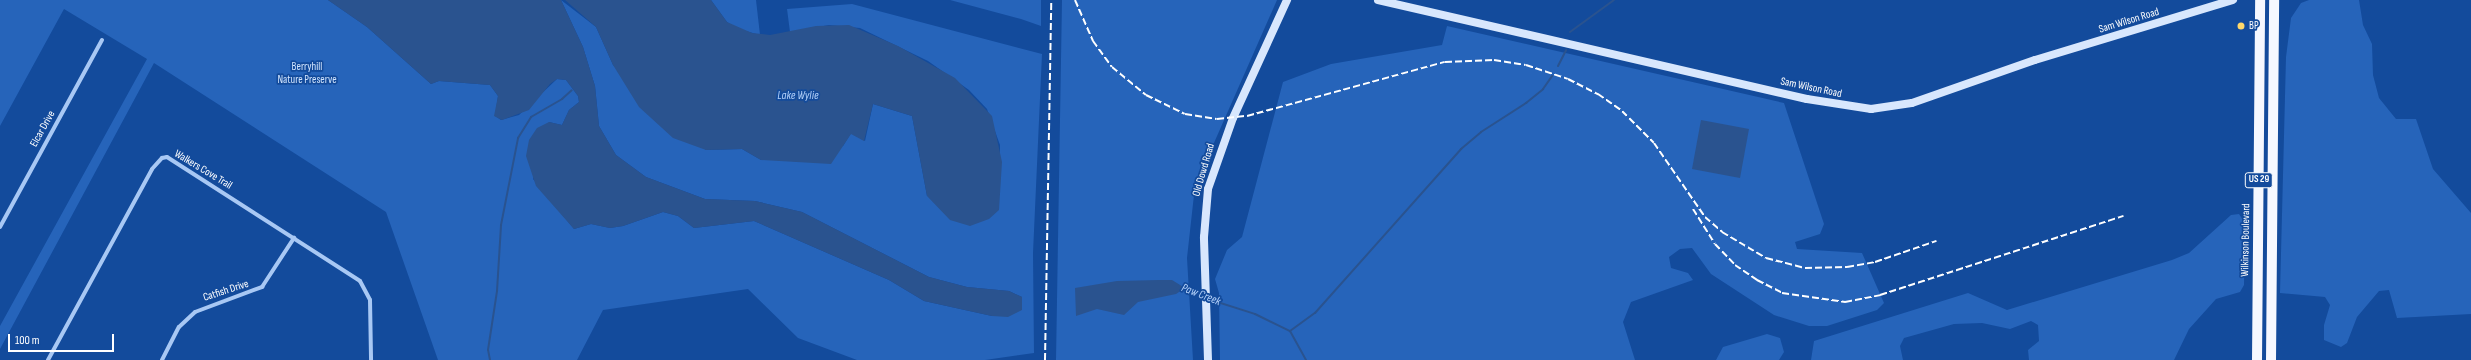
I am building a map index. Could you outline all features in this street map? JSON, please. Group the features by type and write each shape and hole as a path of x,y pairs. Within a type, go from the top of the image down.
{"main road":[{"name":"Wilkinson Boulevard","path":"2256,360 2260,0"},
{"name":"US 29","path":"2271,360 2274,0"}],"street":[{"name":"Old Dowd Road","path":"1208,360 1204,222 1214,167 1233,118 1287,0"},
{"name":"Sam Wilson Road","path":"1378,0 1799,97 1871,109 1912,102 2036,60 2233,0"},
{"name":"Elcar Drive","path":"0,227 102,40"},
{"name":"Walkers Cove Trail","path":"48,360 152,170 162,158 172,159 355,276 365,288 371,310 371,360"},
{"name":"Catfish Drive","path":"162,360 189,316 204,307 250,294 262,287 294,238"}],"green space":[{"name":"Berryhill Nature Preserve","path":"0,0 328,0 367,27 431,84 439,81 490,85 498,96 495,116 501,120 519,115 557,79 566,80 578,96 579,102 569,110 562,125 549,122 533,179 574,229 591,224 610,228 623,226 663,212 678,216 694,228 754,221 889,280 924,301 992,316 1021,305 1022,297 1009,291 967,287 929,277 802,212 755,201 705,199 646,177 616,155 599,126 595,86 583,47 561,0 596,27 613,65 706,150 742,149 761,160 790,160 843,146 851,133 865,141 873,104 912,116 927,196 1000,195 1000,145 987,109 969,90 928,61 860,28 829,25 790,32 787,9 852,4 1042,54 1033,253 1034,353 985,360 857,360 798,338 748,289 603,310 577,360 438,360 386,212 154,63 0,349 0,326 147,59 64,9 0,126"},
{"path":"711,0 756,0 760,35 735,28 727,22"},
{"path":"950,0 1041,0 1041,26 1021,19"},
{"path":"1062,0 1277,0 1195,186 1187,258 1193,360 1056,360"},
{"path":"2309,0 2359,0 2363,25 2372,44 2373,75 2379,98 2396,119 2416,119 2433,169 2471,213 2471,314 2397,318 2389,290 2379,291 2357,317 2347,343 2341,347 2324,340 2324,325 2330,305 2325,297 2280,293 2286,57 2291,18 2301,3"},
{"path":"1447,26 1784,103 1824,224 1820,234 1795,242 1797,249 1862,253 1884,303 1877,310 1827,326 1809,326 1774,315 1711,274 1692,248 1680,249 1669,257 1671,268 1688,273 1693,280 1631,302 1623,322 1635,360 1220,360 1219,293 1215,279 1227,250 1242,237 1283,82 1331,64 1442,45"},
{"path":"2239,214 2245,223 2244,285 2240,292 2216,299 2189,329 2174,360 2029,360 2028,350 2039,341 2038,325 2031,321 2010,329 1982,323 1954,324 1904,338 1900,346 1903,360 1811,360 1814,341 1968,293 2007,310 2172,260 2189,253 2231,215"},
{"path":"1767,334 1780,338 1784,352 1779,360 1716,360 1723,347"}],"water":[{"path":"328,0 561,0 583,47 595,86 599,126 616,155 646,177 705,199 755,201 802,212 929,277 967,287 1009,291 1022,297 1022,310 1008,317 992,316 924,301 889,280 754,221 694,228 678,216 663,212 623,226 610,228 591,224 574,229 536,186 526,156 529,140 537,128 549,122 562,125 569,110 579,102 578,96 566,80 557,79 550,84 529,110 502,120 494,116 498,96 490,85 439,81 431,84 367,27"},
{"name":"Lake Wylie","path":"565,0 711,0 727,22 752,33 770,35 816,26 849,25 898,46 955,78 992,116 1002,162 999,210 989,219 970,226 950,220 927,196 912,116 873,104 864,141 851,134 831,164 761,160 742,149 706,150 673,138 639,107 613,65 596,27"},
{"path":"1701,120 1749,129 1740,178 1692,169"},
{"path":"1172,280 1185,288 1176,294 1138,302 1124,315 1097,309 1076,316 1075,288 1117,281"}],"waterway":[{"path":"1570,32 1614,0"},
{"path":"1558,66 1566,50"},
{"path":"1290,331 1315,313 1461,149 1481,132 1526,103 1543,89 1552,76"},
{"path":"490,360 488,350 497,291 501,225 518,138 531,117 562,99 572,90"},
{"name":"Paw Creek","path":"1182,288 1204,297"},
{"name":"Paw Creek","path":"1208,299 1255,314 1290,331 1306,360"}],"railway":[{"path":"1045,360 1051,0"},
{"path":"1075,0 1093,41 1112,67 1146,95 1185,114 1217,119 1247,116 1445,62 1494,60 1526,65 1568,79 1598,94 1622,111 1654,143 1705,217 1722,232 1766,258 1805,268 1847,267 1875,262 1936,241"},
{"path":"1693,209 1715,244 1735,265 1757,280 1782,293 1845,302 1880,295 2123,216"}],"place":[{"name":"BP","path":"2241,26"}]}
